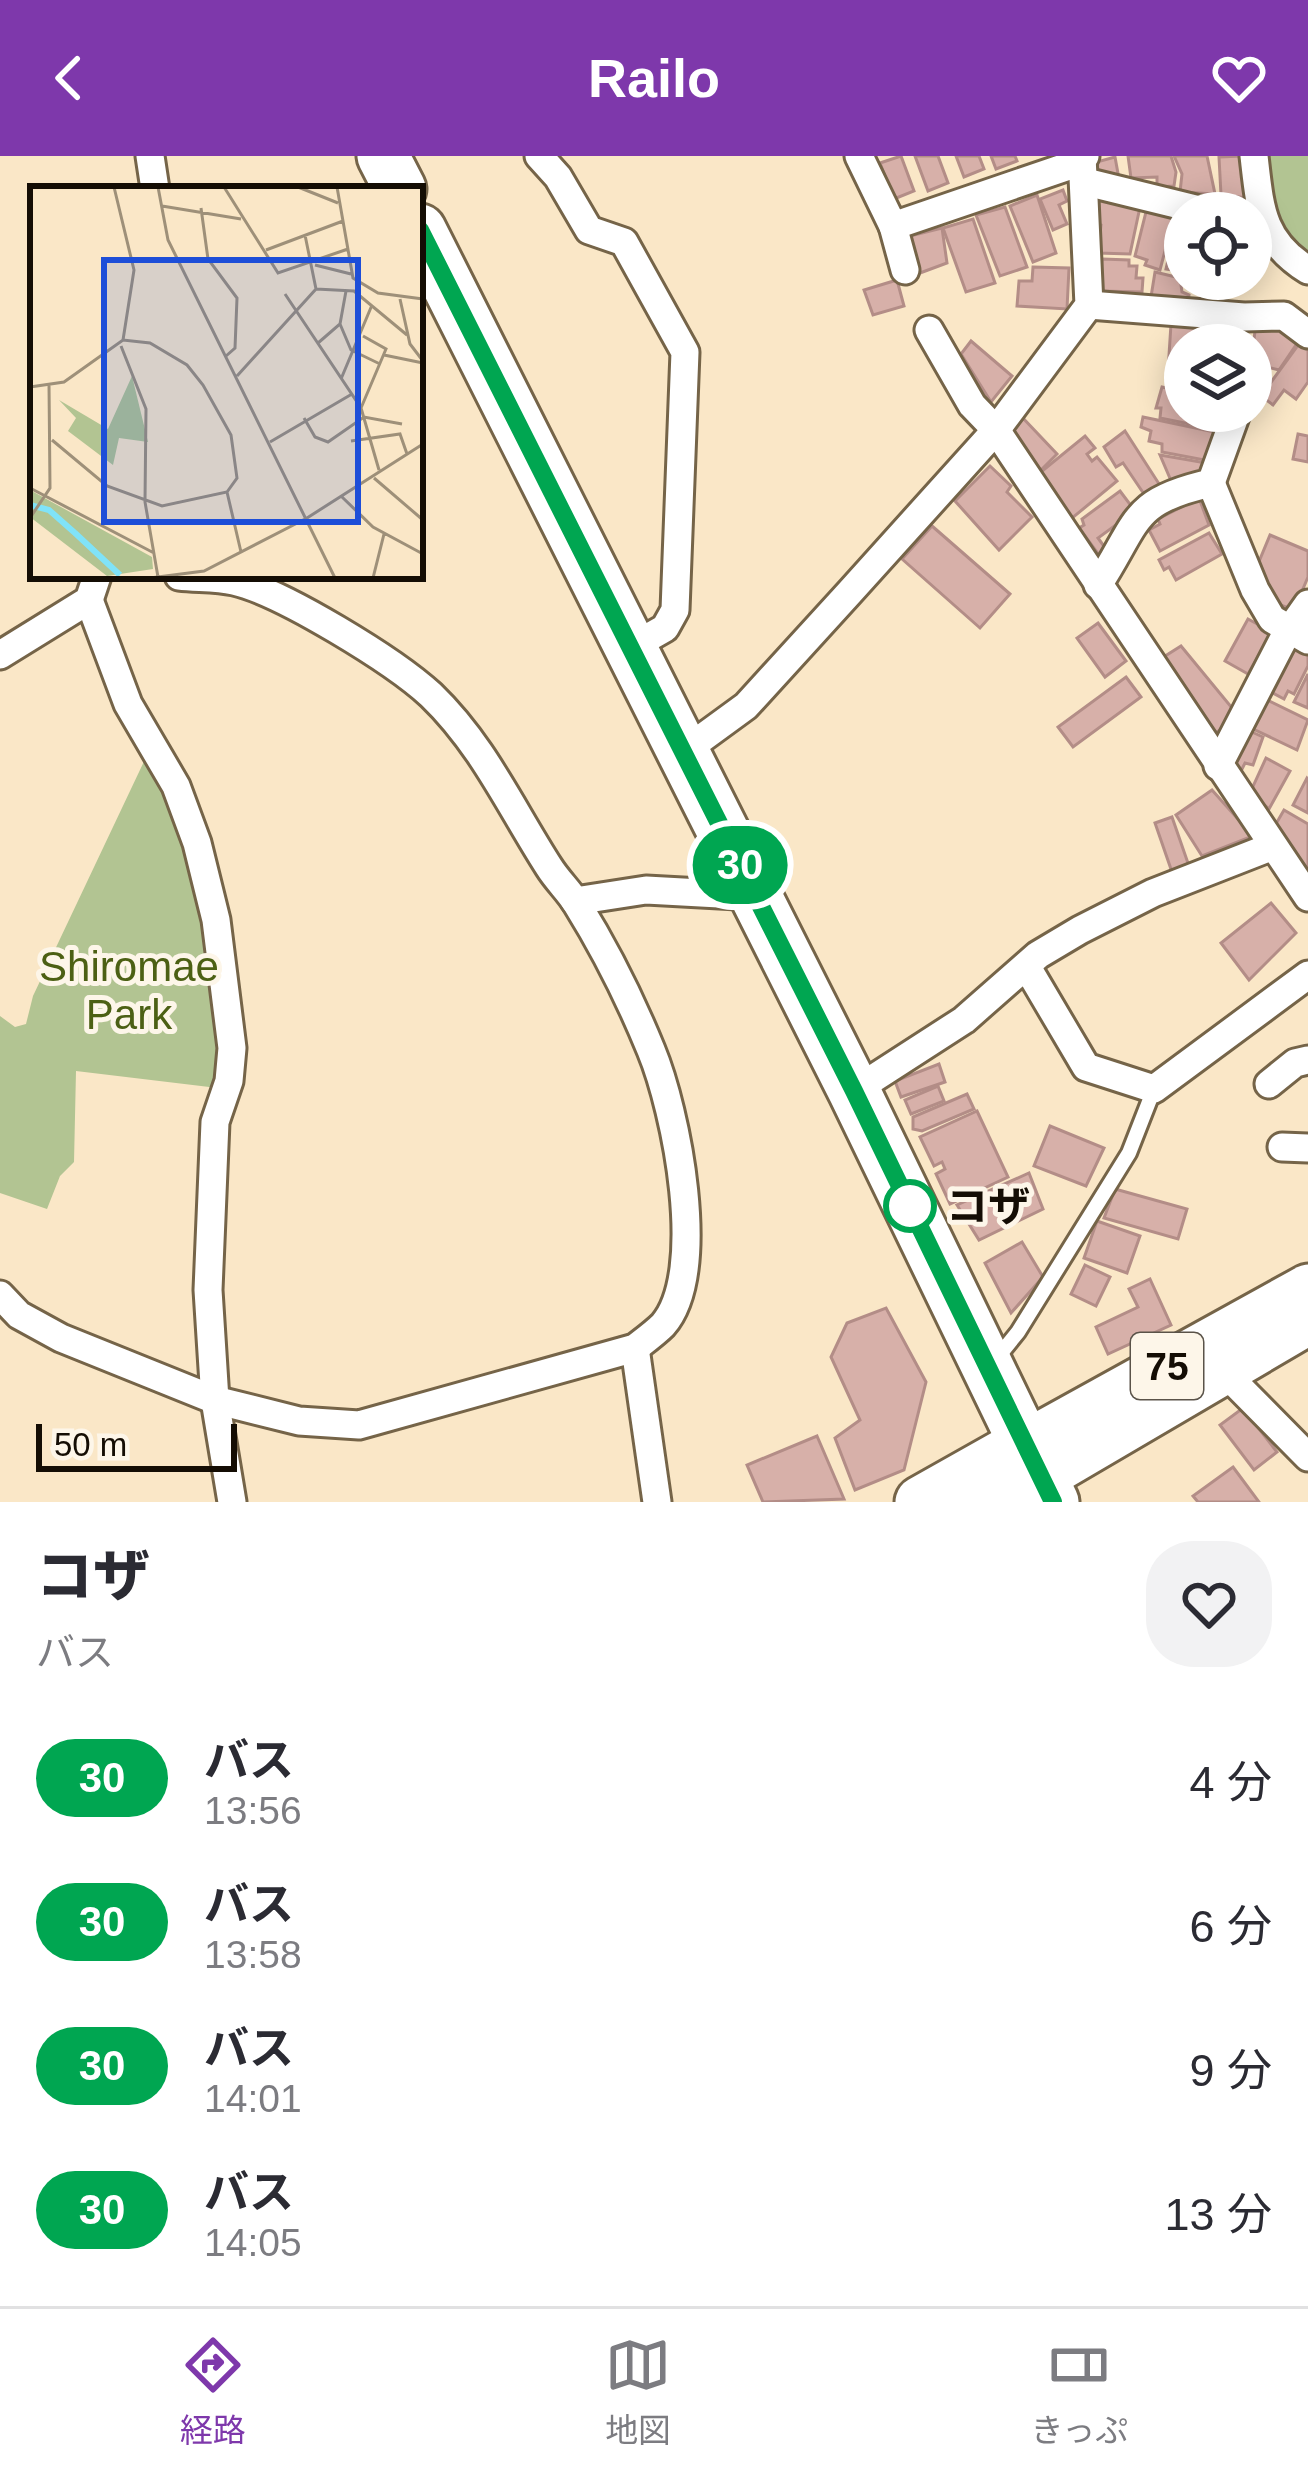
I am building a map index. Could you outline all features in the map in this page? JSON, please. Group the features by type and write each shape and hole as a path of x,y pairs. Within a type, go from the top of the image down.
{"highway":[{"path":"383,156 398,186"},
{"path":"423,236 989,1366 1029,1481 921,1502"}],"main road":[{"name":"75","path":"1029,1481 1308,1287"},
{"name":"75","path":"1029,1481 1308,1322"}],"street":[{"path":"150,156 155,186"},
{"path":"538,156 558,177 589,230 624,242 685,352 675,610 665,628 630,648"},
{"path":"859,156 893,226 905,270"},
{"path":"1254,156 1258,192"},
{"path":"893,226 1084,163 1164,194"},
{"path":"683,752 746,706 996,430 1089,305 1084,163"},
{"path":"1262,324 1284,316 1306,269 1272,241"},
{"path":"1089,305 1202,324"},
{"path":"1284,316 1308,334"},
{"path":"929,330 972,405 996,430 1308,897"},
{"path":"1229,432 1211,483 1255,590 1272,619 1299,635"},
{"path":"1098,585 1151,502 1211,483"},
{"path":"0,1295 19,1316 61,1338 215,1400 298,1421 359,1425 635,1348 666,1322 683,1276 687,1234 678,1145 653,1054 575,901 470,738 430,694 381,656 236,581 213,579"},
{"path":"0,655 93,588 128,704 176,786 197,843 216,920 232,1048 229,1081 215,1121 208,1238 215,1400 232,1502"},
{"path":"1217,766 1299,635 1308,604"},
{"path":"854,1091 964,1020 1038,955 1066,938 1153,893 1274,846"},
{"path":"575,901 646,890 756,896"},
{"path":"1027,967 1086,1067 1154,1089 1308,975"},
{"path":"1269,1084 1295,1063 1308,1060"},
{"path":"635,1348 657,1502"},
{"path":"1223,1372 1308,1457"}],"lane":[{"path":"989,1366 1018,1332 1130,1153 1154,1089"}],"green space":[{"path":"1269,156 1308,156 1308,255 1291,246 1271,191"},
{"name":"Shiromae Park","path":"148,753 168,792 195,874 211,959 226,1089 76,1071 74,1162 60,1176 47,1209 0,1193 0,1016 15,1027 26,1024 33,996"}],"building":[{"path":"901,156 914,191 894,199 880,163"},
{"path":"915,156 938,156 948,183 928,191"},
{"path":"956,156 979,156 984,169 964,177"},
{"path":"991,156 1015,156 1017,161 996,169"},
{"path":"1128,156 1171,156 1174,186 1157,187 1157,177 1131,178"},
{"path":"1174,156 1207,156 1215,192 1180,192 1182,174"},
{"path":"1242,156 1247,192 1221,192 1219,157"},
{"path":"1115,157 1119,179 1094,172 1093,163"},
{"path":"1063,190 1067,201 1059,205 1067,224 1053,230 1040,199"},
{"path":"1097,194 1140,207 1130,254 1098,253"},
{"path":"1037,195 1056,253 1033,262 1010,206"},
{"path":"1005,207 1027,267 1000,276 976,215"},
{"path":"1147,208 1164,213 1160,270 1135,256"},
{"path":"973,219 995,283 966,292 943,228"},
{"path":"942,228 947,263 920,273 906,237"},
{"path":"1102,259 1129,260 1129,266 1137,266 1136,278 1143,278 1142,292 1100,291"},
{"path":"1033,267 1069,268 1067,309 1017,306 1019,281 1032,281"},
{"path":"1155,272 1164,274 1164,300 1188,300 1187,307 1150,303"},
{"path":"897,280 904,306 873,315 864,290"},
{"path":"1281,328 1300,339 1279,370 1272,368 1272,329"},
{"path":"971,341 1012,376 991,402 961,354"},
{"path":"1301,341 1308,346 1308,382 1296,399 1284,390 1272,404 1272,381"},
{"path":"1164,387 1164,419 1160,418 1161,408 1156,408"},
{"path":"1021,416 1057,454 1037,474 1007,435"},
{"path":"1143,417 1164,421 1164,432 1224,434 1215,462 1162,452 1162,444 1149,441 1151,431 1141,427"},
{"path":"1125,431 1161,487 1146,497 1123,463 1116,467 1104,447"},
{"path":"1298,434 1308,436 1308,462 1293,459"},
{"path":"1085,436 1095,448 1087,454 1092,461 1097,457 1117,481 1071,519 1036,476"},
{"path":"1160,455 1212,464 1203,475 1172,483"},
{"path":"990,466 1032,517 999,550 955,501"},
{"path":"1120,491 1135,511 1098,538 1106,549 1099,555 1079,528 1084,525 1082,519"},
{"path":"1199,498 1209,525 1160,551 1149,530 1160,524 1158,519"},
{"path":"932,526 1010,594 980,628 902,559"},
{"path":"1209,533 1222,554 1176,580 1169,567 1164,570 1159,560"},
{"path":"1270,535 1308,551 1308,577 1294,610 1275,603 1258,564"},
{"path":"1248,619 1272,632 1248,674 1225,661"},
{"path":"1098,623 1126,661 1105,677 1077,638"},
{"path":"1292,644 1308,652 1308,666 1294,694 1288,691 1284,699 1269,691"},
{"path":"1181,646 1237,714 1237,720 1210,736 1162,658"},
{"path":"1308,674 1308,708 1294,702"},
{"path":"1126,677 1141,697 1073,747 1058,727"},
{"path":"1263,698 1308,720 1297,750 1249,727"},
{"path":"1245,729 1263,737 1253,765 1245,763 1238,777 1228,764"},
{"path":"1266,758 1290,771 1269,809 1250,793"},
{"path":"1308,779 1308,813 1293,805"},
{"path":"1212,790 1253,836 1202,856 1176,815"},
{"path":"1284,810 1308,824 1308,869 1273,829"},
{"path":"1172,817 1189,866 1172,872 1155,823"},
{"path":"1271,903 1296,933 1249,980 1221,943"},
{"path":"939,1064 945,1082 901,1097 895,1081"},
{"path":"938,1086 944,1101 911,1114 905,1100"},
{"path":"967,1094 974,1109 922,1131 913,1129 913,1117"},
{"path":"977,1111 1008,1177 950,1204 936,1174 945,1169 942,1162 934,1166 920,1137"},
{"path":"1050,1126 1104,1148 1086,1186 1034,1166"},
{"path":"1029,1173 1043,1209 979,1240 957,1205"},
{"path":"1115,1189 1187,1209 1178,1239 1104,1218"},
{"path":"1097,1221 1140,1236 1127,1273 1084,1258"},
{"path":"1022,1242 1043,1277 1011,1313 985,1263"},
{"path":"1085,1265 1110,1277 1096,1306 1071,1294"},
{"path":"1150,1279 1171,1325 1108,1354 1096,1327 1138,1307 1129,1289"},
{"path":"886,1308 926,1382 904,1470 855,1490 835,1438 860,1420 831,1357 847,1323"},
{"path":"1243,1408 1277,1452 1254,1470 1220,1425"},
{"path":"817,1436 844,1499 763,1502 747,1465"},
{"path":"1233,1467 1259,1502 1198,1502 1193,1496"}],"bus line":[{"name":"30","path":"423,236 854,1091 1053,1502"}],"place":[{"name":"コザ","path":"910,1206"}]}
